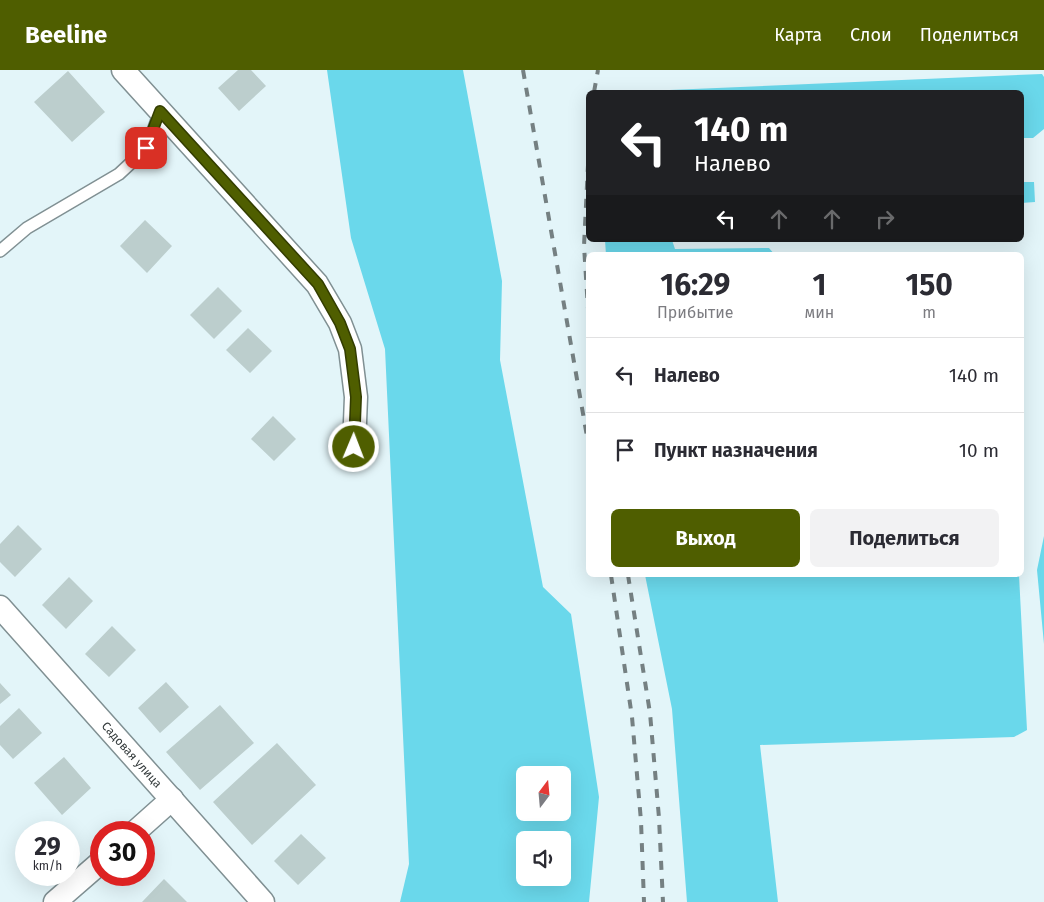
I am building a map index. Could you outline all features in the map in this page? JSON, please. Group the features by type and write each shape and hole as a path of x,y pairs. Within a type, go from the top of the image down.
{"street":[{"path":"123,70 318,284 340,323 350,349 356,397 354,447"},
{"name":"Садовая улица","path":"0,607 263,902"},
{"path":"147,821 172,799"},
{"path":"55,902 90,872"}],"lane":[{"path":"0,251 27,228 120,174 146,148 160,111"}],"shaded area":[{"path":"327,70 463,70 502,281 500,360 543,587 571,614 599,797 589,902 400,902 409,864 385,349 351,238"},
{"path":"1042,74 1044,77 1044,129 1033,138 1024,138 1024,90 669,90"},
{"path":"1024,182 1034,182 1035,202 1024,203"},
{"path":"605,242 673,242 675,249 769,248 772,252 606,252"},
{"path":"1044,536 1044,644 1037,570"},
{"path":"645,577 1019,577 1027,730 1014,737 760,745 778,902 687,902 672,709"}],"building":[{"path":"238,70 251,70 266,86 239,111 218,88"},
{"path":"68,71 105,112 72,142 34,102"},
{"path":"145,220 172,246 147,273 120,246"},
{"path":"218,287 242,311 214,339 190,315"},
{"path":"248,328 272,351 250,373 226,350"},
{"path":"273,416 296,439 274,461 251,439"},
{"path":"18,525 42,549 15,577 0,562 0,544"},
{"path":"69,577 93,601 66,629 42,605"},
{"path":"112,626 136,650 109,677 85,654"},
{"path":"166,682 189,707 160,733 138,708"},
{"path":"0,683 11,695 0,704"},
{"path":"220,705 254,743 200,790 166,752"},
{"path":"19,708 42,733 13,759 0,745 0,726"},
{"path":"277,743 316,785 252,845 213,802"},
{"path":"64,757 91,788 62,815 34,783"},
{"path":"301,834 326,858 298,885 274,861"},
{"path":"164,879 187,902 142,902"}],"railway":[{"path":"523,70 586,431"},
{"path":"594,90 598,70"},
{"path":"586,206 584,246 586,277"},
{"path":"611,577 632,717 641,821 644,902"},
{"path":"628,577 650,713 659,818 663,902"}],"route":[{"path":"146,148 160,111 318,284 340,323 350,349 356,397 354,447"}]}
